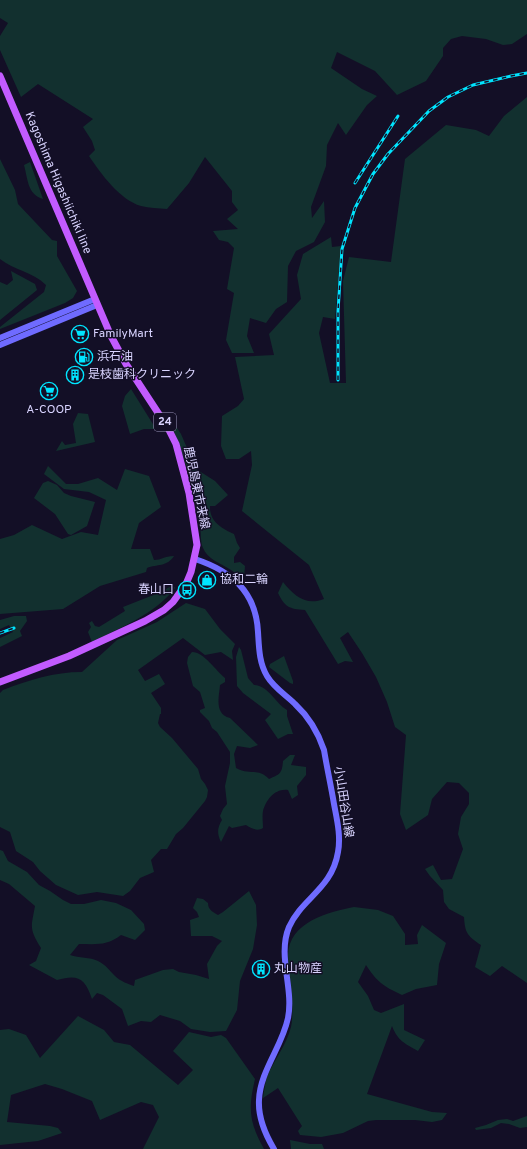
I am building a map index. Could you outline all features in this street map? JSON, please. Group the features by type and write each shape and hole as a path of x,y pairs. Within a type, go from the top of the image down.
{"main road":[{"name":"Kagoshima Higashiichiki line","path":"0,76 96,302"},
{"path":"0,338 96,302"},
{"path":"0,345 96,302"},
{"name":"鹿児島東市来線","path":"0,682 69,656 145,621 164,610 173,602 186,584 195,559 197,545 194,522 183,468 176,444 168,428 126,364 111,336 96,302"},
{"name":"小山田谷山線","path":"195,559 212,566 232,578 244,590 253,604 256,618 260,660 266,674 274,685 303,712 316,729 320,738 324,750 339,831 338,852 332,872 318,892 293,920 286,938 285,955 289,1004 288,1017 281,1040 263,1077 259,1101 263,1127 274,1149"}],"green space":[{"path":"0,0 527,0 527,34 512,44 503,45 486,39 462,36 451,39 443,48 443,56 426,81 397,95 375,71 337,52 331,68 362,89 377,96 367,105 346,135 338,123 327,145 326,166 311,207 312,218 324,201 325,222 314,242 296,251 288,266 287,302 276,309 266,323 250,318 247,336 254,353 232,353 226,340 234,293 227,289 234,248 228,242 219,240 213,231 238,229 227,219 238,210 232,202 232,191 205,157 189,183 167,209 141,206 133,203 118,192 99,171 89,156 95,150 92,141 83,127 93,119 38,84 21,97 0,50 0,36 8,23 0,18"},
{"path":"527,97 527,983 502,966 490,976 475,967 481,945 466,931 464,917 449,909 444,902 443,890 425,869 433,865 441,880 452,879 463,849 458,834 461,817 469,804 469,793 459,783 447,782 432,799 428,815 406,830 400,814 406,735 395,727 387,702 376,677 348,632 340,638 353,662 345,661 338,664 305,610 291,608 285,604 281,598 278,593 283,582 292,592 301,598 312,601 324,599 309,565 242,511 252,465 251,451 239,459 226,459 221,446 222,416 238,406 244,399 235,357 274,355 269,334 301,299 297,275 303,254 331,237 332,247 341,246 335,319 323,317 319,333 330,383 346,383 343,281 349,257 391,262 405,159 446,125 476,130 489,136 504,116"},
{"path":"0,159 15,190 18,204 52,240 57,241 57,256 77,291 73,298 65,303 0,329 0,327 44,292 46,285 35,277 5,263 0,259"},
{"path":"30,162 43,199 34,194 29,185 24,165"},
{"path":"11,271 35,284 37,290 0,320 0,282 7,285 13,280"},
{"path":"131,389 156,429 144,429 130,434 122,406 125,396"},
{"path":"78,413 88,414 95,442 56,451 62,441 65,445 76,443 73,424"},
{"path":"177,428 196,469 215,481 228,495 215,506 210,506 210,511 217,524 234,534 240,548 234,557 234,563 240,562 245,566 244,578 211,558 203,548 200,520 195,497 185,462 173,429"},
{"path":"48,466 66,484 78,484 98,478 117,490 125,469 149,476 161,507 139,523 131,549 150,549 154,560 174,556 165,564 147,568 146,572 100,586 63,609 0,614 0,539 14,535 32,525 62,539 81,532 98,535 106,500 89,492 64,489 44,474"},
{"path":"48,481 57,485 64,493 95,502 87,526 71,535 68,534 55,514 34,498 43,483"},
{"path":"173,585 175,588 157,606 136,620 92,642 88,632 91,627 89,623 92,621 95,626 99,627 125,611 123,607 161,592"},
{"path":"186,603 205,609 220,629 235,644 232,651 233,660 221,652 205,655 183,638 138,670 145,681 159,674 165,684 151,693 161,708 158,723 198,769 201,779 208,790 207,797 183,828 176,834 167,849 161,849 151,860 154,872 140,878 130,891 123,896 97,892 78,895 56,885 40,871 33,862 16,851 10,832 0,827 0,693 3,690 42,677 62,673 82,672 117,640 157,622"},
{"path":"14,616 26,616 27,621 20,631 22,636 0,647 0,638 13,632 9,625 0,629 0,620"},
{"path":"239,647 248,678 254,685 264,688 287,710 287,716 293,734 288,734 278,739 265,720 271,714 243,693 237,686 236,657"},
{"path":"192,652 205,658 225,678 225,682 220,685 220,709 225,716 230,718 258,745 250,748 237,746 234,754 236,768 261,773 269,779 280,773 283,761 290,755 295,755 291,765 306,767 306,775 297,786 298,795 292,799 288,790 279,791 275,793 266,803 263,811 263,828 256,830 246,825 232,828 229,826 221,842 218,831 222,820 220,816 227,804 225,786 230,763 230,752 217,732 212,728 209,721 200,712 200,710 205,708 200,692 193,686 187,663 188,657"},
{"path":"284,656 293,684 269,667 270,664"},
{"path":"0,850 3,851 8,861 27,872 39,885 71,904 84,904 101,900 116,903 131,910 144,924 145,930 135,940 121,935 106,943 79,944 70,955 98,961 119,979 134,986 135,980 163,970 173,969 179,972 209,979 207,964 217,946 222,941 212,936 191,936 190,920 199,917 193,908 197,898 203,899 208,903 210,909 218,915 249,891 256,905 257,925 253,949 240,981 237,1010 226,1031 210,1032 191,1029 180,1021 160,1015 151,1022 141,1021 128,1026 122,1009 103,995 97,993 92,999 87,986 80,979 70,977 57,980 29,965 36,961 41,948 34,936 32,928 35,906 9,884 0,880"},
{"path":"354,907 378,910 393,916 405,934 405,945 418,944 417,935 422,925 446,943 439,964 437,985 416,989 402,995 381,983 366,965 358,982 368,996 374,1010 381,1013 404,1004 404,1030 425,1040 418,1051 402,1041 392,1026 367,1094 432,1112 447,1113 442,1120 432,1122 415,1120 376,1120 368,1121 343,1133 321,1137 300,1135 298,1131 302,1126 278,1088 263,1098 267,1077 289,1034 292,1024 292,997 288,966 290,944 295,934 312,920 333,912"},
{"path":"78,1016 104,1030 114,1042 130,1045 178,1085 193,1070 173,1051 189,1032 211,1037 221,1035 226,1038 255,1079 251,1099 251,1115 255,1131 264,1149 143,1149 159,1117 153,1105 141,1102 100,1120 92,1101 45,1084 11,1095 7,1122 50,1126 58,1128 62,1133 38,1141 0,1145 0,1030 9,1029 26,1035 40,1058"},
{"path":"527,1116 527,1127 520,1128 501,1123 491,1128 476,1130 475,1128 498,1120 507,1119 513,1121"},
{"path":"290,1140 310,1144 322,1144 324,1149 291,1149"}],"railway":[{"path":"338,380 338,311 342,249 355,208 373,174 388,154 429,111 448,97 473,85 527,73"},
{"path":"355,183 398,116"},
{"path":"0,633 14,628"}],"place":[{"name":"FamilyMart","path":"80,334"},
{"name":"浜石油","path":"84,357"},
{"name":"是枝歯科クリニック","path":"75,375"},
{"name":"A-COOP","path":"49,391"},
{"name":"協和二輪","path":"207,580"},
{"name":"春山口","path":"187,590"},
{"name":"丸山物産","path":"261,969"}]}
